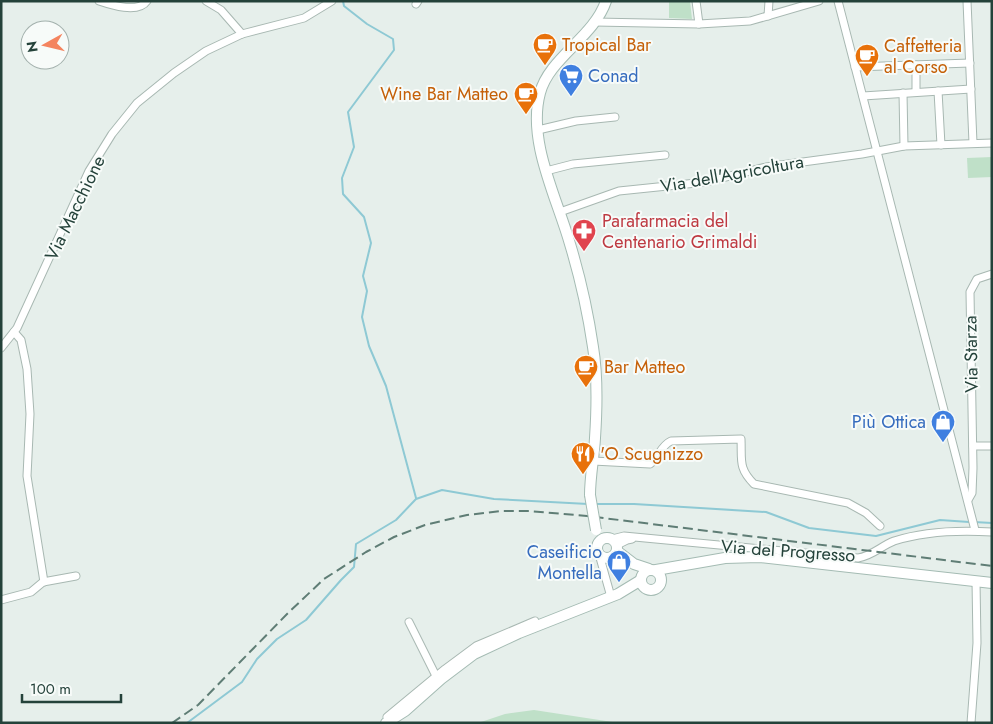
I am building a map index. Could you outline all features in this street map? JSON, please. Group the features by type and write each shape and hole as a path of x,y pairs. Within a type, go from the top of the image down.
{"main road":[{"path":"606,1 595,22 547,77 540,91 538,130 546,171 580,282 594,348 597,376 590,495 598,551 604,558 613,546"},
{"path":"596,530 630,562 647,574 662,578 656,587"},
{"path":"598,551 600,540 613,546"},
{"path":"386,720 405,711 441,679 474,654 519,632 614,595 647,574 725,558 758,557 992,583"},
{"path":"614,595 656,587 678,572 695,564"},
{"path":"647,574 646,588 656,587"}],"street":[{"path":"99,1 138,8 147,1"},
{"path":"206,1 221,10 242,34"},
{"name":"Via Macchione","path":"1,348 17,328 89,170 112,134 137,103 174,73 206,51 242,34 304,18 332,1"},
{"path":"696,1 698,24"},
{"path":"768,16 769,1"},
{"path":"595,22 698,24 750,21 819,1"},
{"path":"838,1 974,528"},
{"path":"967,1 973,143"},
{"path":"855,67 970,63"},
{"path":"916,65 916,92"},
{"path":"863,96 971,89"},
{"path":"938,91 941,145"},
{"path":"903,93 904,146"},
{"path":"538,130 576,121 615,117"},
{"name":"Via dell'Agricoltura","path":"560,212 619,191 698,183 766,167 862,154 904,146 992,143"},
{"path":"546,171 573,164 665,155"},
{"name":"Via Starza","path":"968,500 972,493 973,446 970,292 977,279 992,274"},
{"path":"14,332 21,340 27,369 30,414 28,476 44,582"},
{"path":"593,462 650,464 655,461 664,444 671,441 741,439 744,474 754,484 848,503 866,513 880,526"},
{"path":"973,446 992,446"},
{"name":"Via del Progresso","path":"613,546 627,540 640,538 858,558 873,554 892,542 910,537 974,528 992,532"},
{"path":"598,551 614,595"},
{"path":"1,600 31,592 44,582 76,576"},
{"path":"971,723 977,643 976,581"},
{"path":"386,720 436,676 476,646 546,617 555,619"},
{"path":"409,622 436,676"}],"green space":[{"path":"669,1 690,1 692,19 669,18"},
{"path":"992,157 992,177 968,178 967,158"},
{"path":"534,710 619,723 478,723 505,714"}],"waterway":[{"path":"343,1 344,6 367,24 393,39 394,50 348,112 354,147 342,178 343,194 364,217 371,243 363,276 367,291 362,317 369,346 386,386 416,498"},
{"path":"187,723 242,682 257,659 277,639 306,620 354,567 356,544 396,520 416,499 442,490 494,499 588,504"},
{"path":"595,504 634,504 766,512 809,528 876,536 940,520 969,522"},
{"path":"974,522 992,523"}],"railway":[{"path":"172,723 198,705 324,579 366,552 394,537 425,525 467,515 502,511 529,511 587,516 992,566"}],"place":[{"name":"Tropical Bar","path":"545,66"},
{"name":"Caffetteria al Corso","path":"867,77"},
{"name":"Conad","path":"571,97"},
{"name":"Wine Bar Matteo","path":"526,115"},
{"name":"Parafarmacia del Centenario Grimaldi","path":"584,252"},
{"name":"Bar Matteo","path":"586,388"},
{"name":"Più Ottica","path":"943,443"},
{"name":"'O Scugnizzo","path":"583,475"},
{"name":"Caseificio Montella","path":"619,583"}]}
